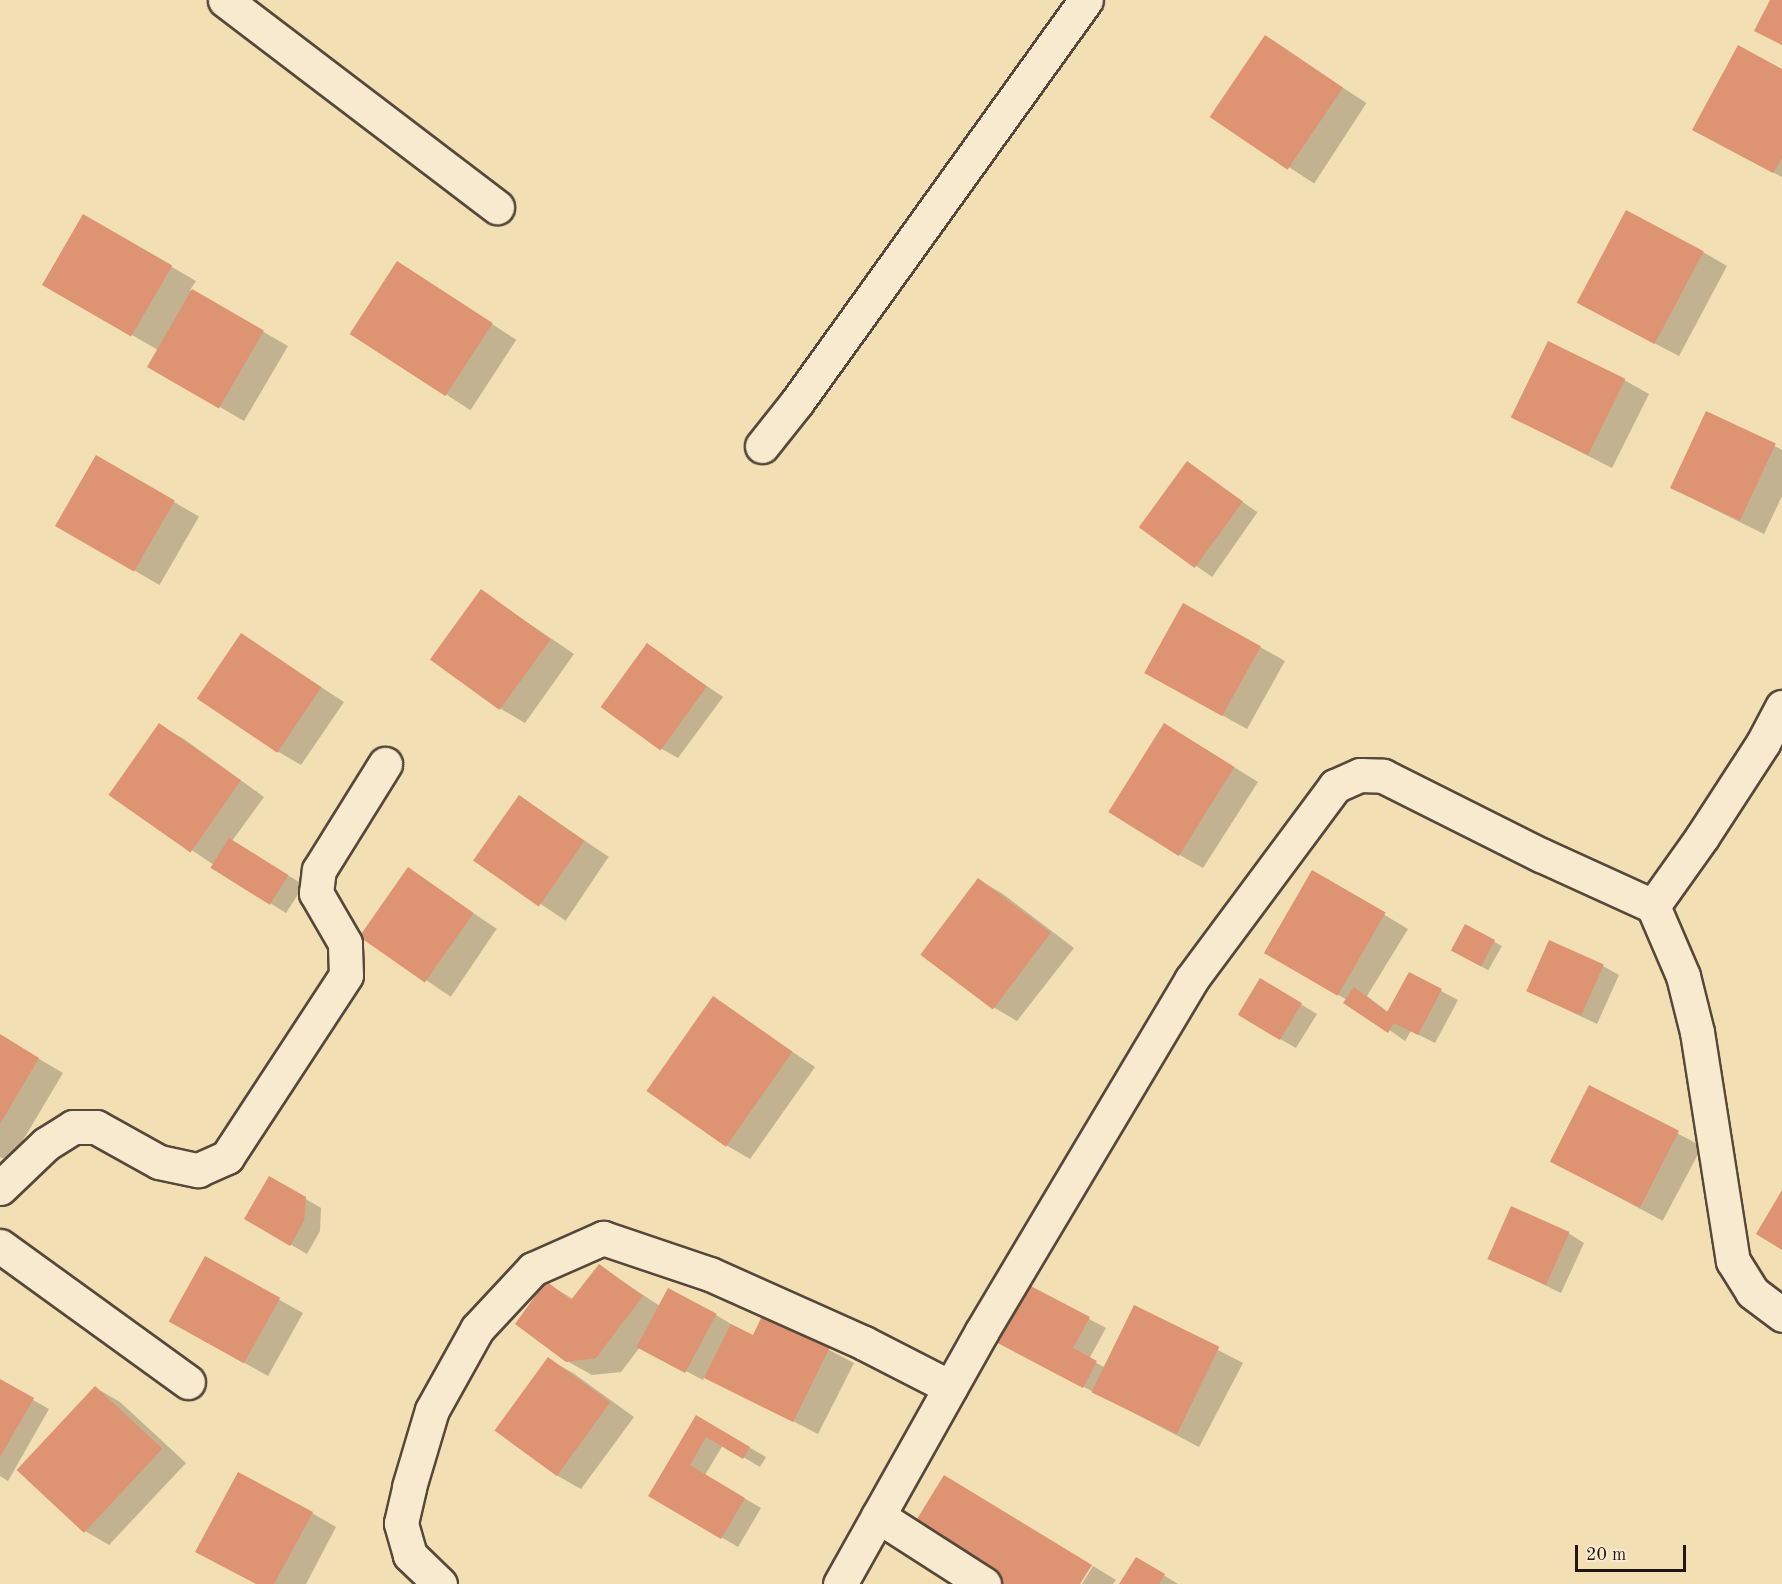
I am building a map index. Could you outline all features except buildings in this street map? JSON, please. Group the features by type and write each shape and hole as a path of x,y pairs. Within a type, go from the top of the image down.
{"street":[{"path":"225,0 497,207"},
{"path":"762,446 797,402 1086,0"},
{"path":"1653,906 1763,743 1782,707"},
{"path":"0,1188 46,1144 73,1127 96,1127 159,1162 198,1170 227,1157 346,975 345,943 315,893 319,870 385,764"},
{"path":"840,1584 950,1387 1191,980 1335,786 1360,775 1383,777 1541,855 1653,906 1683,976 1697,1032 1733,1261 1752,1292 1782,1315"},
{"path":"440,1584 410,1555 401,1523 409,1487 432,1410 477,1329 533,1269 603,1238 710,1274 864,1343 950,1387"},
{"path":"0,1246 188,1382"},
{"path":"878,1516 984,1584"}]}
